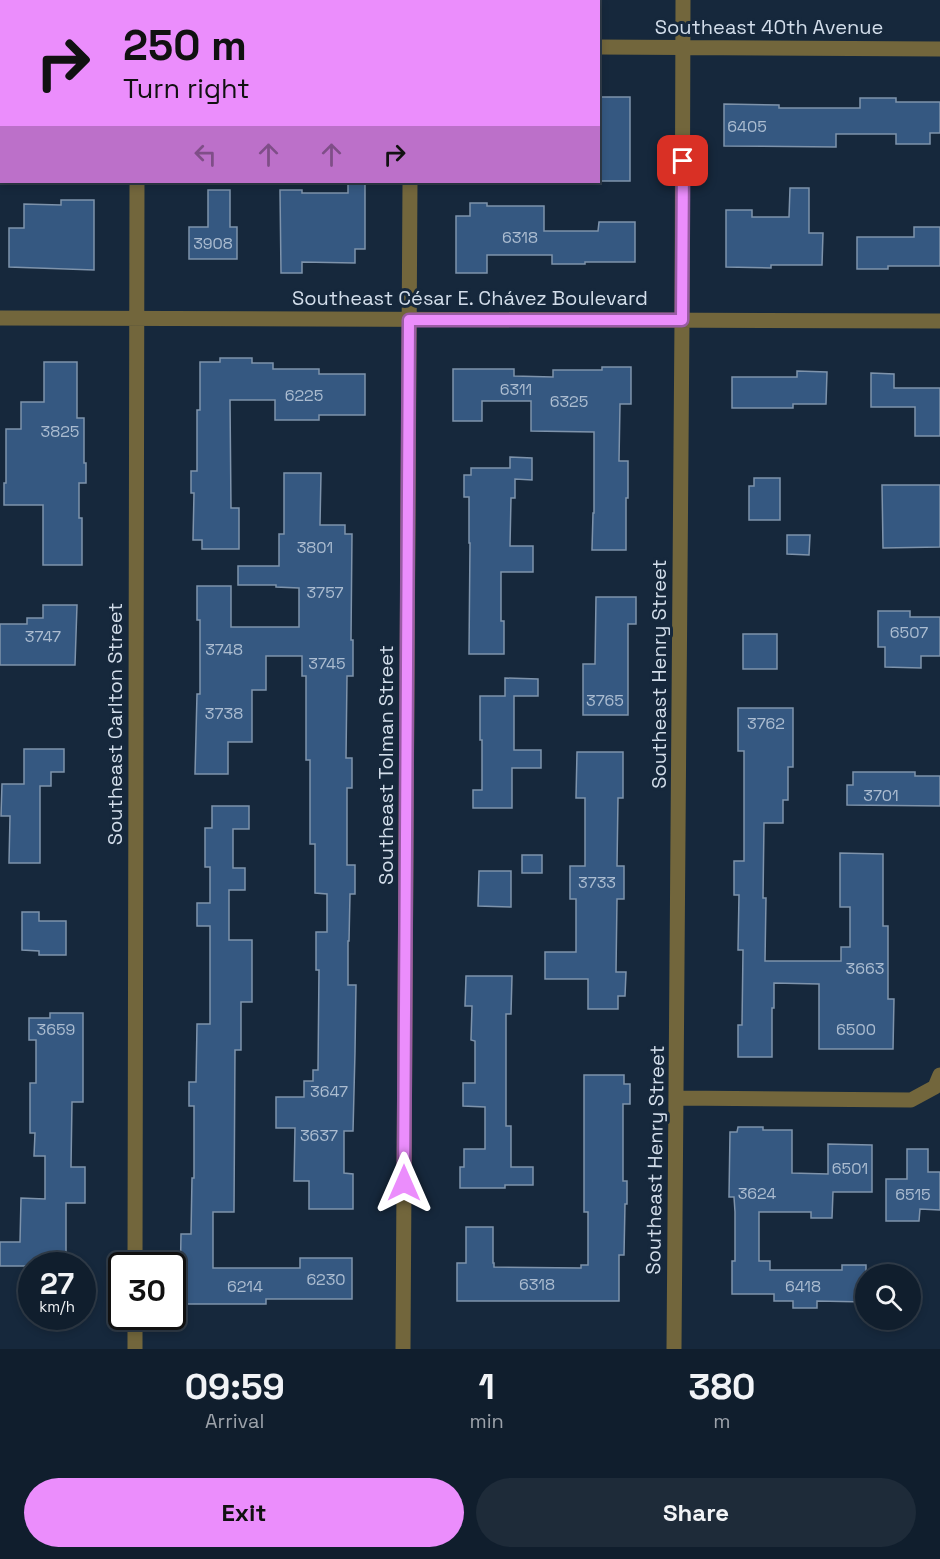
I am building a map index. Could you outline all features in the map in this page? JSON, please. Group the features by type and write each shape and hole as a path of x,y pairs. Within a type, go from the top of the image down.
{"street":[{"name":"Southeast Henry Street","path":"674,1349 683,0"},
{"name":"Southeast 40th Avenue","path":"600,48 940,49"},
{"name":"Southeast Carlton Street","path":"135,1252 137,183"},
{"name":"Southeast Tolman Street","path":"404,1349 410,183"},
{"name":"Southeast César E. Chávez Boulevard","path":"0,318 940,321"},
{"path":"676,1098 911,1100 937,1081"},
{"path":"135,1330 135,1349"}],"building":[{"path":"600,97 630,97 630,181 600,181"},
{"path":"860,98 896,98 896,102 940,102 940,133 930,133 930,144 896,144 896,134 836,134 836,147 724,146 724,104 779,105 779,108 860,108"},
{"path":"348,183 365,183 365,249 355,249 355,263 302,262 302,273 281,273 280,190 302,190 302,193 348,193"},
{"path":"790,188 809,188 809,233 823,233 822,265 771,265 771,268 726,267 726,210 752,210 752,217 789,217"},
{"path":"208,190 230,190 230,227 237,227 237,259 189,259 189,227 208,227"},
{"path":"61,200 94,200 94,270 9,267 9,228 24,228 24,204 61,205"},
{"path":"470,203 487,203 487,206 544,206 544,231 598,231 599,222 635,222 635,262 552,264 552,255 487,255 487,273 456,273 456,216 470,216"},
{"path":"914,227 940,227 940,266 888,266 888,269 857,269 857,237 914,237"},
{"path":"220,358 252,358 252,363 273,363 273,369 319,369 319,374 365,374 365,415 319,415 319,420 275,420 275,400 230,400 231,508 239,508 239,549 202,549 202,540 193,540 194,493 191,493 191,471 197,471 200,362 220,362"},
{"path":"44,362 77,362 77,418 84,418 84,463 86,463 86,483 79,483 82,565 43,565 43,505 4,505 6,429 21,429 21,402 44,402"},
{"path":"602,367 631,367 631,404 620,404 619,461 628,461 626,550 592,550 594,432 531,431 531,401 482,401 482,421 453,421 453,369 514,369 514,376 553,377 553,370 602,370"},
{"path":"797,371 827,372 826,404 793,404 793,408 732,408 732,377 797,377"},
{"path":"871,373 894,374 894,388 940,388 940,436 915,436 915,407 871,407"},
{"path":"510,457 532,458 532,480 515,479 515,498 511,498 510,546 533,546 533,572 501,572 504,654 469,654 469,497 464,497 464,475 471,475 471,468 510,468"},
{"path":"284,473 321,473 320,525 345,525 345,534 352,534 353,676 347,676 346,758 352,758 352,788 347,788 347,865 355,865 355,894 350,894 348,985 356,985 353,1131 344,1131 344,1173 353,1174 353,1209 309,1209 309,1181 294,1181 295,1128 276,1128 276,1097 304,1097 304,1081 313,1081 313,1070 318,1070 319,970 316,970 316,932 327,932 327,894 315,893 315,844 310,844 310,760 306,760 306,676 302,676 302,656 266,656 266,690 252,690 252,742 228,742 228,774 195,774 197,694 200,694 200,620 197,620 197,586 231,586 231,627 299,627 299,588 276,587 276,585 238,585 238,566 279,566 279,534 284,534"},
{"path":"754,478 780,478 780,520 749,520 749,486 754,486"},
{"path":"882,485 940,485 940,547 883,548"},
{"path":"787,535 810,535 809,555 787,554"},
{"path":"596,597 636,597 636,624 628,624 628,715 583,715 583,664 595,664"},
{"path":"43,605 77,605 75,665 0,665 0,624 27,624 27,618 43,618"},
{"path":"878,611 910,611 910,617 940,617 940,656 921,656 921,668 885,667 885,647 878,647"},
{"path":"743,634 777,634 777,669 743,669"},
{"path":"505,678 538,679 538,696 514,696 514,750 541,750 541,768 512,768 512,808 473,808 473,790 482,790 480,696 505,696"},
{"path":"738,708 793,708 793,767 788,767 788,800 783,800 783,823 764,823 765,961 841,961 841,947 850,947 850,907 840,907 840,853 883,854 883,926 888,926 888,999 894,999 893,1049 819,1049 819,984 774,983 772,1057 738,1057 738,1025 742,1025 743,950 738,950 739,895 734,895 734,861 744,861 744,751 738,751"},
{"path":"24,749 64,749 64,772 51,772 51,786 40,786 40,863 9,863 10,816 1,816 2,784 24,784"},
{"path":"577,752 623,752 623,798 618,798 617,866 624,866 624,899 617,899 616,972 626,972 625,996 618,996 618,1009 588,1009 588,979 545,979 545,952 576,952 576,899 570,899 570,866 585,866 585,798 576,798"},
{"path":"853,772 915,772 915,776 940,776 940,806 847,805 847,785 853,785"},
{"path":"212,806 249,806 249,829 233,829 233,868 245,868 245,890 229,890 229,940 252,940 252,1002 241,1002 241,1050 235,1050 234,1212 213,1212 213,1268 300,1268 300,1258 352,1258 352,1299 266,1299 266,1304 186,1304 186,1252 181,1252 181,1234 191,1234 192,1178 194,1178 194,1106 189,1106 189,1082 196,1082 197,1024 210,1024 210,926 197,926 197,903 210,903 210,867 205,867 205,828 212,828"},
{"path":"522,855 542,855 542,873 522,873"},
{"path":"479,871 511,871 511,907 478,906"},
{"path":"22,912 39,912 39,921 66,921 66,955 39,955 39,951 22,950"},
{"path":"466,976 512,976 511,1014 506,1014 506,1126 511,1126 511,1167 533,1167 533,1185 505,1185 505,1188 460,1188 460,1167 464,1167 464,1149 485,1149 485,1107 463,1106 463,1083 475,1083 475,1041 471,1040 472,1006 465,1006"},
{"path":"50,1013 83,1013 83,1102 72,1102 71,1167 85,1167 85,1203 66,1203 66,1252 18,1252 18,1266 0,1266 0,1242 20,1242 21,1198 45,1199 45,1156 34,1156 35,1133 30,1133 30,1083 36,1083 36,1040 29,1040 29,1018 50,1018"},
{"path":"584,1075 624,1075 624,1084 630,1084 630,1104 623,1104 623,1181 627,1181 627,1204 625,1204 624,1255 619,1255 619,1301 457,1301 457,1263 466,1263 466,1227 493,1227 494,1267 581,1268 581,1265 588,1265 588,1212 584,1212"},
{"path":"738,1127 792,1130 792,1173 828,1174 828,1144 872,1145 872,1192 833,1192 832,1218 811,1218 811,1212 759,1212 759,1261 770,1261 770,1270 842,1270 842,1265 855,1265 855,1302 817,1301 817,1308 793,1308 793,1301 774,1301 774,1294 732,1294 735,1212 734,1197 729,1197 730,1132 737,1132"},
{"path":"907,1149 928,1149 928,1172 940,1172 940,1210 920,1209 919,1221 886,1221 886,1179 907,1179"}],"route":[{"path":"404,1183 409,320 682,320 683,161"}]}
